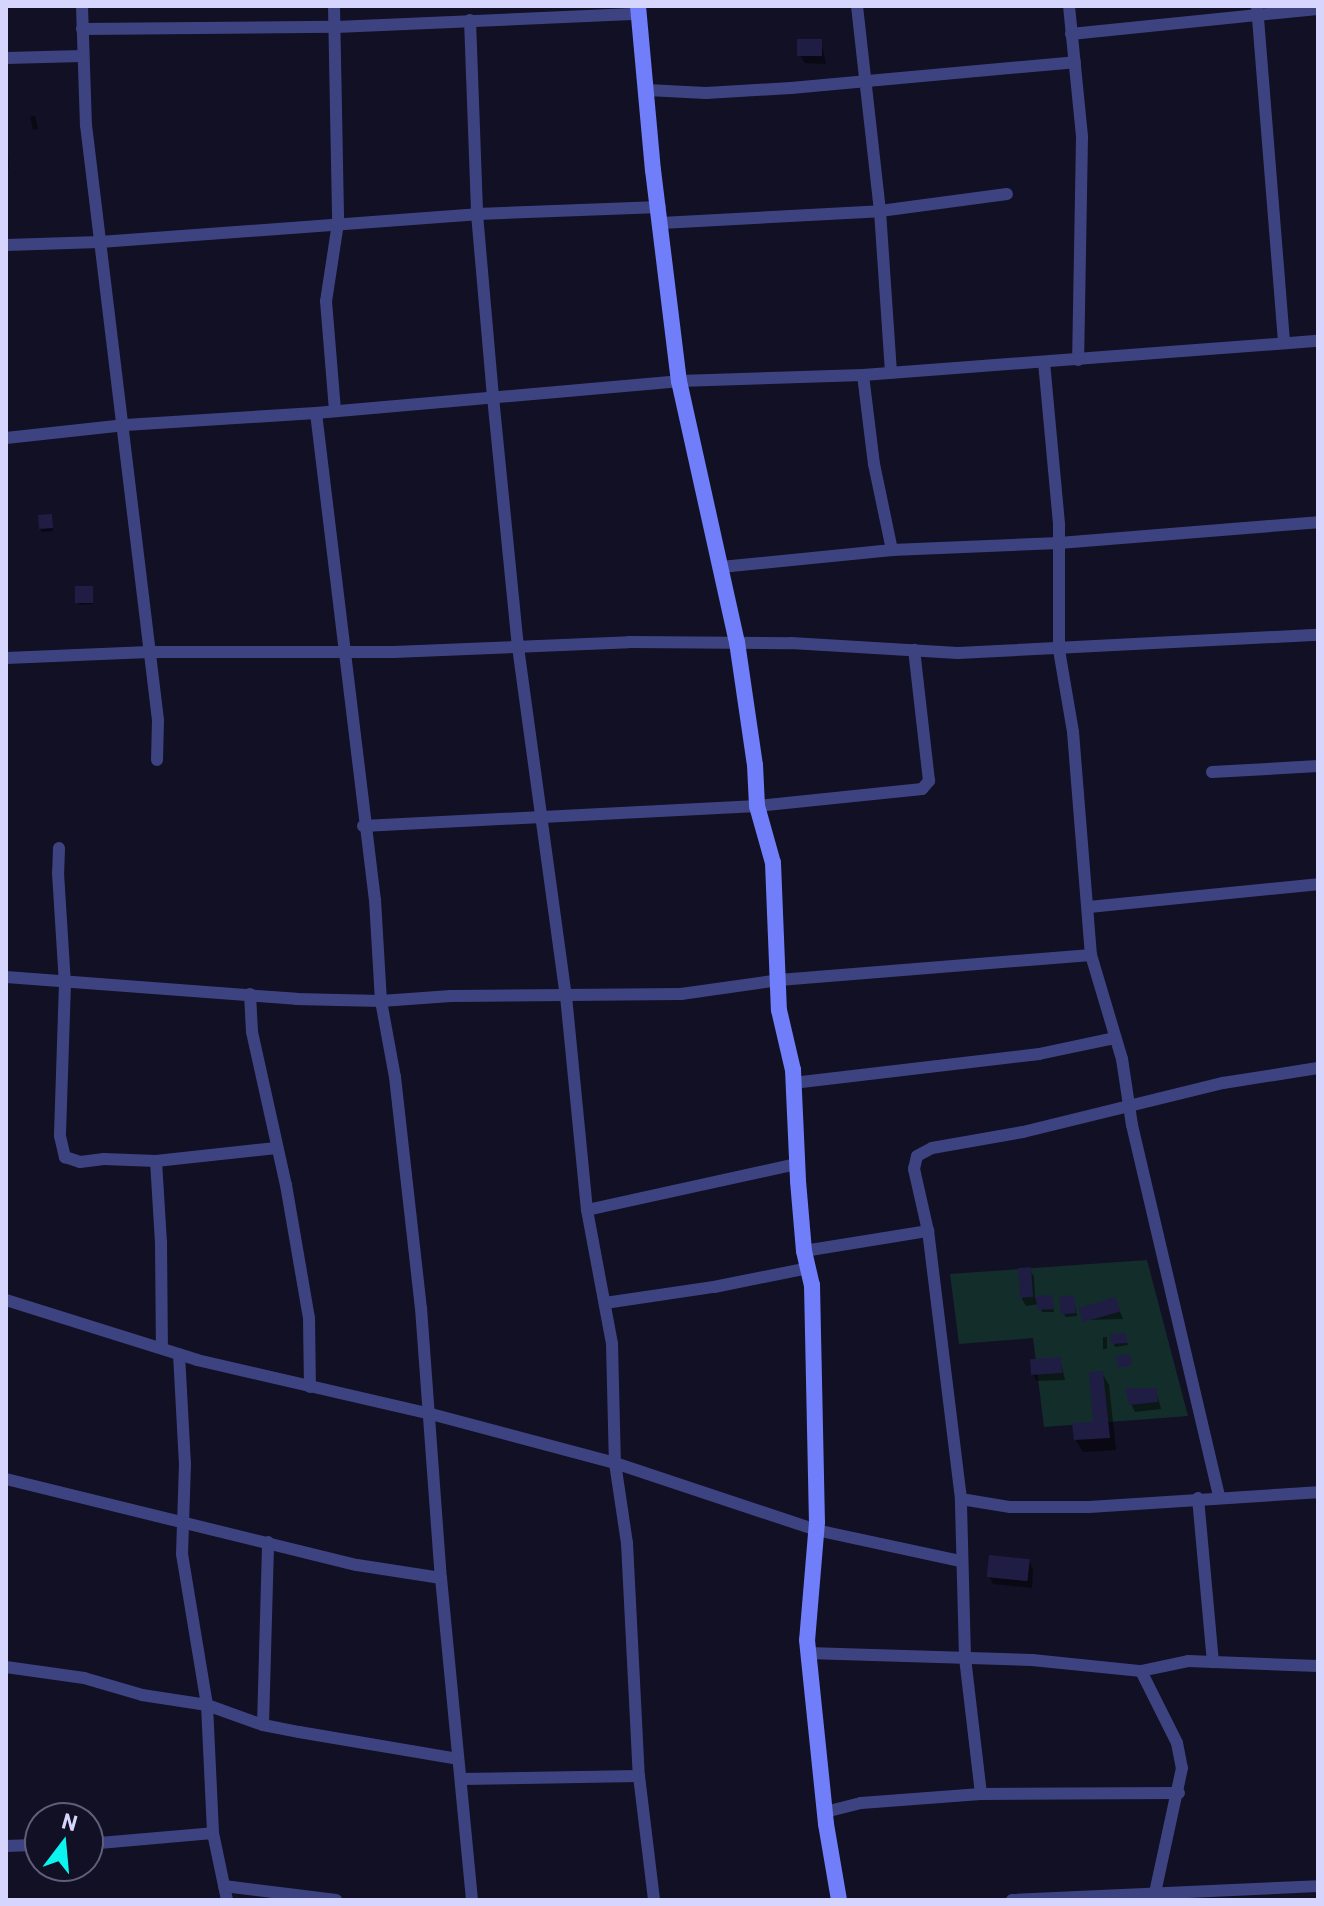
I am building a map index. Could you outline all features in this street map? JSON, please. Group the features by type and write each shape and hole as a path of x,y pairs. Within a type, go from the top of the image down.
{"main road":[{"path":"638,10 653,170 661,215 679,381 737,642 755,765 757,806 773,863 779,1010 793,1083 804,1251 812,1285 816,1530 808,1653 825,1812 839,1900"}],"street":[{"path":"82,6 86,125 125,425 158,720 157,760"},
{"path":"334,6 338,223 326,301 335,411"},
{"path":"857,6 880,211 891,373"},
{"path":"1069,6 1082,137 1078,360"},
{"path":"1071,34 1257,10 1318,9"},
{"path":"82,29 336,27 638,10"},
{"path":"1257,10 1284,343"},
{"path":"470,20 477,214 493,397 518,647 566,996 587,1210 612,1344 615,1463 627,1543 639,1776 654,1900"},
{"path":"6,58 83,56"},
{"path":"647,90 706,93 1075,62"},
{"path":"6,245 100,242 477,214 880,211 1007,194"},
{"path":"6,438 125,425 316,413 679,381 863,375 1318,341"},
{"path":"1044,362 1059,543 1059,650 1073,732 1091,955 1115,1038 1219,1496"},
{"path":"863,375 874,464 892,550"},
{"path":"316,413 363,826 375,900 381,1001 395,1077 431,1414 441,1578 472,1900"},
{"path":"721,567 892,550 1059,543 1318,522"},
{"path":"6,658 149,652 737,642 958,653 1318,635"},
{"path":"363,826 757,806 906,794 922,789 929,781 914,650"},
{"path":"1212,772 1318,766"},
{"path":"59,848 65,983 60,1107 65,1157 80,1162 104,1159 156,1161 276,1148"},
{"path":"1089,907 1318,884"},
{"path":"6,977 381,1001 451,996 681,994 779,980 1091,955"},
{"path":"250,994 252,1032 286,1185 309,1318 310,1387"},
{"path":"793,1083 1039,1054 1115,1038"},
{"path":"981,1794 965,1657 961,1499 928,1231 914,1169 917,1156 932,1148 1129,1107 1223,1083 1318,1068"},
{"path":"156,1161 162,1347"},
{"path":"587,1210 797,1164"},
{"path":"804,1251 928,1231"},
{"path":"605,1303 714,1287 808,1268"},
{"path":"6,1300 179,1354 431,1414 615,1463 816,1530 961,1561"},
{"path":"179,1354 185,1464 182,1554 207,1705 213,1833 227,1900"},
{"path":"6,1479 182,1519 357,1565 441,1578"},
{"path":"961,1499 1010,1507 1089,1507 1219,1496 1318,1492"},
{"path":"1198,1498 1213,1662"},
{"path":"263,1725 268,1542"},
{"path":"808,1653 1032,1660 1141,1671 1188,1661 1318,1666"},
{"path":"6,1667 84,1678 142,1695 207,1705 263,1725 458,1759"},
{"path":"1141,1671 1177,1743 1182,1768 1179,1793 1154,1896"},
{"path":"461,1779 639,1776"},
{"path":"825,1812 861,1803 981,1794 1179,1793"},
{"path":"104,1843 213,1833"},
{"path":"224,1886 336,1900"},
{"path":"1012,1900 1154,1896 1318,1886"}],"green space":[{"path":"1147,1260 1188,1416 1044,1427 1033,1338 959,1344 950,1274"}],"building":[{"path":"797,39 822,39 822,56 797,56"},
{"path":"52,514 53,528 39,529 38,515"},
{"path":"75,586 93,586 93,603 75,603"},
{"path":"1031,1267 1033,1297 1020,1298 1018,1268"},
{"path":"1052,1295 1054,1309 1038,1310 1035,1296"},
{"path":"1074,1295 1076,1313 1061,1314 1059,1297"},
{"path":"1116,1297 1120,1311 1083,1322 1079,1308"},
{"path":"1125,1333 1128,1343 1112,1344 1110,1334"},
{"path":"1130,1354 1132,1366 1118,1368 1116,1356"},
{"path":"1061,1357 1062,1373 1031,1375 1030,1359"},
{"path":"1103,1371 1110,1438 1074,1440 1072,1423 1093,1422 1089,1372"},
{"path":"1125,1388 1157,1388 1158,1402 1129,1405"},
{"path":"989,1555 1030,1559 1027,1581 987,1577"}]}
